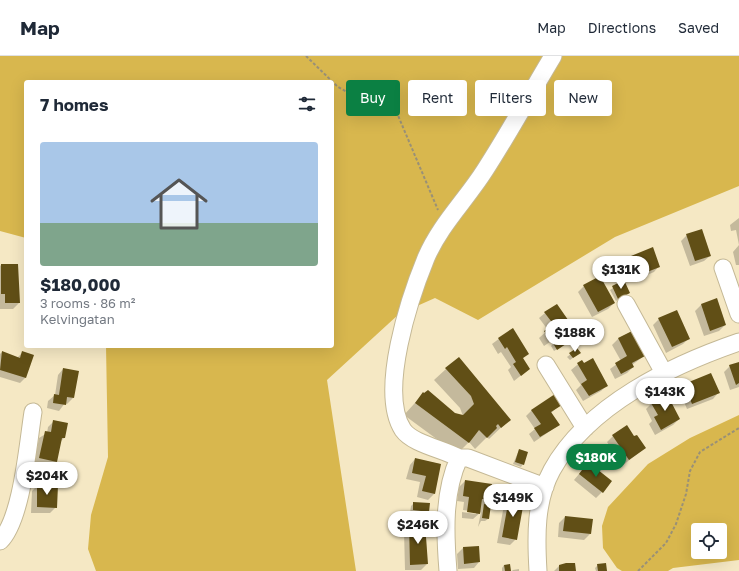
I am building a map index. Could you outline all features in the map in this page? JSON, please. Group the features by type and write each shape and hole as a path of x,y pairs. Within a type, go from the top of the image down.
{"street":[{"path":"545,487 468,458 459,458 447,451 417,441 405,432 398,421 394,396 398,345 427,257 445,226 485,171 553,56"},
{"path":"723,268 739,314"},
{"path":"626,304 664,374"},
{"path":"538,571 536,542 538,517 545,487 552,470 585,428 597,417 628,395 664,374 717,350 739,342"},
{"path":"546,365 585,428"},
{"path":"0,541 12,525 18,506 33,412"},
{"path":"448,571 446,541 447,502 459,458"}],"path":[{"path":"306,56 331,80"},
{"path":"334,83 349,93 394,106 445,226"},
{"path":"638,571 666,543 676,524 686,494 690,471 700,452 739,428"}],"shaded area":[{"path":"0,56 739,56 739,186 615,237 478,320 435,298 399,314 327,380 356,571 96,571 88,549 91,515 108,457 106,348 334,348 334,80 24,80 24,237 0,231"},
{"path":"739,415 739,560 673,568 668,571 622,571 617,568 603,548 602,526 608,507 648,464 690,438"}],"building":[{"path":"702,229 711,256 695,261 686,234"},
{"path":"653,247 660,267 639,275 631,256"},
{"path":"1,264 18,264 20,303 5,303 5,294 1,294"},
{"path":"600,276 615,303 598,312 583,285"},
{"path":"624,280 630,293 618,299 612,286"},
{"path":"717,298 726,325 710,331 701,304"},
{"path":"557,304 573,327 550,341 544,331 554,325 544,312"},
{"path":"677,310 690,339 672,347 658,318"},
{"path":"513,328 529,354 523,358 530,369 521,376 513,364 516,362 507,347 505,349 498,338"},
{"path":"632,331 645,356 632,363 634,367 621,374 615,363 627,356 618,338"},
{"path":"562,337 566,344 557,350 553,343"},
{"path":"577,348 581,353 573,358 569,353"},
{"path":"2,351 20,358 22,351 34,355 26,378 0,370"},
{"path":"459,357 511,420 501,428 498,424 496,426 497,428 487,438 479,430 469,443 415,403 423,392 424,393 428,390 455,413 463,415 474,404 471,396 445,368"},
{"path":"593,358 608,386 589,396 581,384 587,380 577,363 582,360 584,363"},
{"path":"739,362 739,383 736,385 729,365"},
{"path":"63,368 79,371 74,398 67,397 66,405 53,403 54,394 59,395"},
{"path":"711,373 720,393 692,404 684,384"},
{"path":"555,394 562,405 551,412 560,425 540,437 534,428 541,424 531,410"},
{"path":"667,394 680,419 661,430 654,417 658,415 651,403"},
{"path":"53,420 68,423 65,438 62,438 57,462 39,458 45,431 51,432"},
{"path":"627,425 634,436 637,435 646,448 629,460 612,435"},
{"path":"519,449 528,452 524,465 515,462"},
{"path":"415,458 441,464 435,494 422,491 426,476 412,473"},
{"path":"588,462 612,481 603,493 579,474"},
{"path":"48,474 64,474 64,482 48,482"},
{"path":"465,480 492,484 490,500 482,499 480,514 467,512 469,497 463,496"},
{"path":"37,484 58,485 57,508 37,507"},
{"path":"507,488 513,489 512,497 506,496"},
{"path":"514,495 521,496 520,500 524,501 517,540 502,537 509,498 513,499"},
{"path":"413,502 430,503 429,512 413,510"},
{"path":"484,504 491,505 489,519 482,518"},
{"path":"565,516 593,519 591,534 563,531"},
{"path":"409,524 425,524 428,564 410,565"},
{"path":"479,546 480,562 464,564 463,547"},
{"path":"575,563 576,571 559,571 559,565"},
{"path":"606,563 607,571 598,571 597,564"},
{"path":"510,564 511,571 505,571 504,565"}]}
